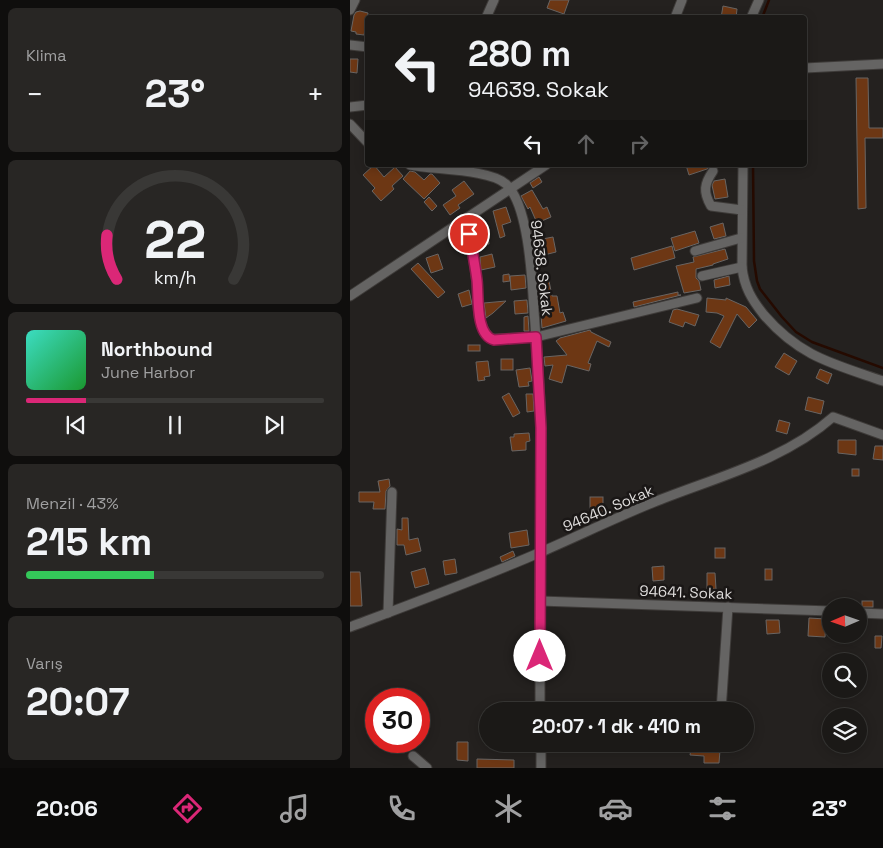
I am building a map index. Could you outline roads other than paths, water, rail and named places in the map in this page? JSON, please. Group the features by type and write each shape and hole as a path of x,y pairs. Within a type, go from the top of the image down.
{"street":[{"path":"350,10 355,0"},
{"path":"487,15 494,0"},
{"path":"676,15 682,0"},
{"path":"752,15 758,0"},
{"path":"350,45 365,47"},
{"path":"807,68 883,64"},
{"path":"350,107 365,105"},
{"path":"350,124 365,140"},
{"path":"425,167 485,175 500,180 510,189"},
{"path":"350,296 543,167"},
{"path":"743,167 742,267 744,282 753,301 771,323 797,346 828,362 883,381"},
{"path":"713,171 706,184 705,195 711,206 742,210"},
{"name":"94638. Sokak","path":"510,189 522,216 527,243 536,337 541,428 540,702"},
{"path":"466,219 477,278 478,312 488,337 494,340 536,337"},
{"path":"695,251 742,238"},
{"path":"702,276 742,267"},
{"name":"94638. Sokak","path":"536,337 697,298"},
{"name":"94640. Sokak","path":"350,626 388,613 540,552 654,502 739,470 783,450 818,430 833,417 883,435"},
{"path":"388,613 392,492"},
{"name":"94641. Sokak","path":"540,600 822,611"},
{"path":"722,702 728,607"},
{"path":"868,613 883,614"},
{"path":"540,752 540,768"},
{"path":"413,756 427,768"}],"waterway":[{"path":"763,15 769,0"},
{"path":"753,167 754,261 760,289 796,332 812,342 883,368"}]}
